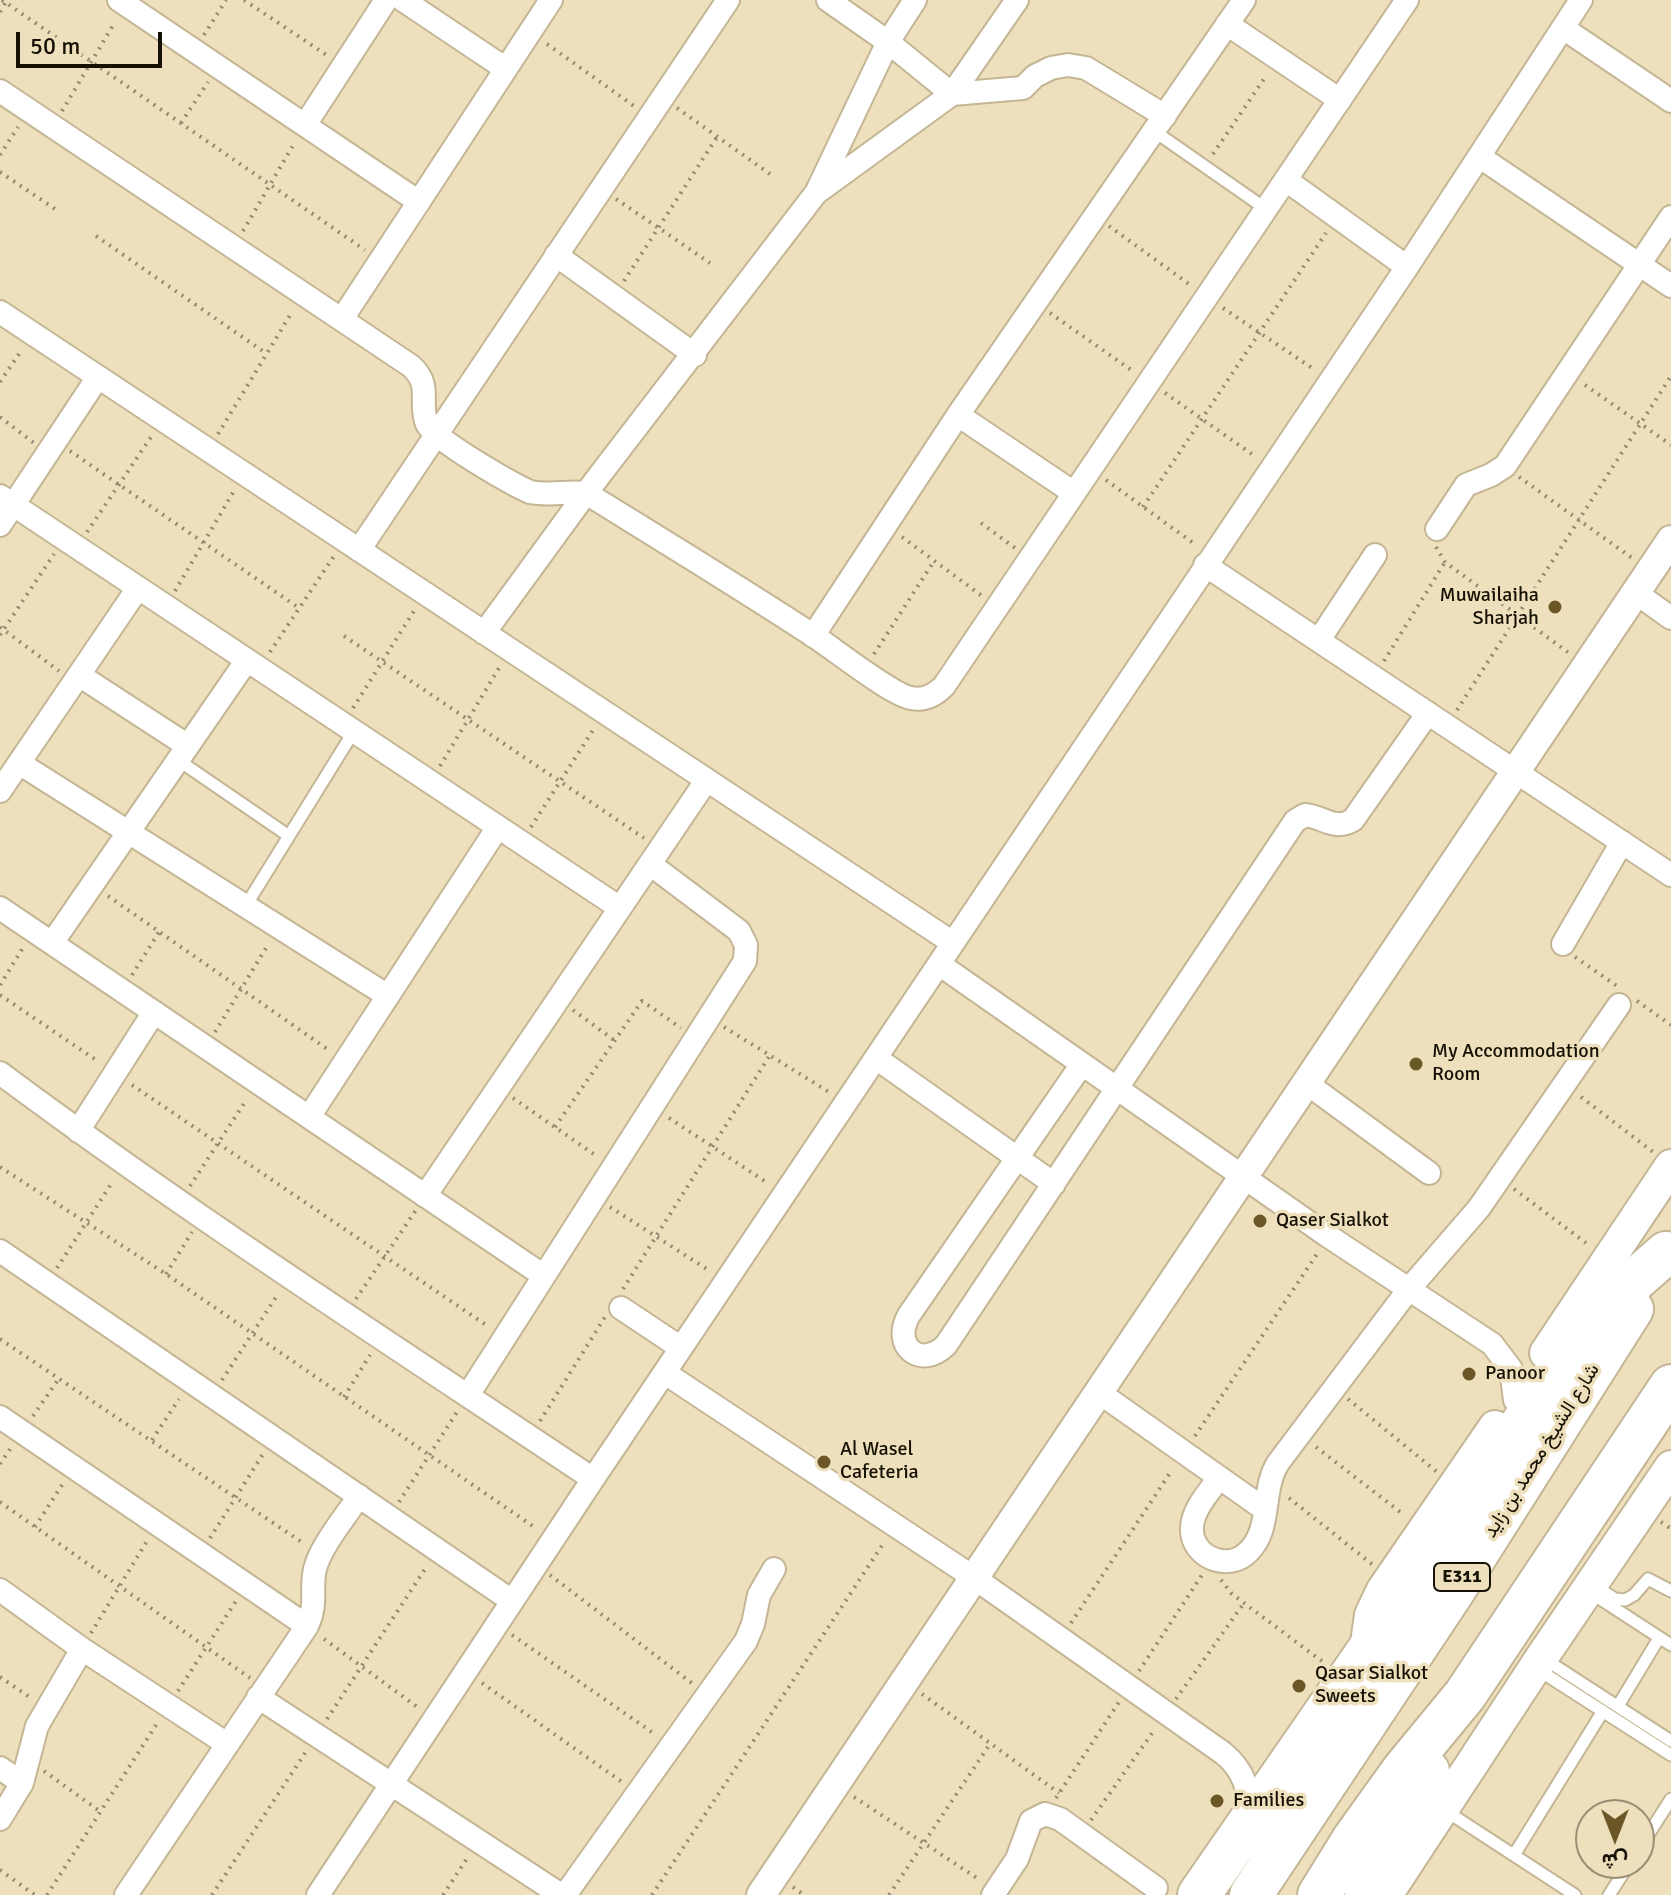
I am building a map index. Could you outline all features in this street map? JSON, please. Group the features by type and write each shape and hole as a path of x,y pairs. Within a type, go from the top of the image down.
{"highway":[{"path":"1199,1895 1578,1340 1610,1302 1668,1250"},
{"name":"شارع الشيخ محمد بن زايد","path":"1251,1895 1461,1580 1668,1250"},
{"path":"1319,1895 1353,1840 1404,1769 1465,1695 1671,1386"},
{"path":"1366,1895 1465,1695"}],"main road":[{"path":"1358,1666 1371,1615 1390,1578 1515,1400 1671,1166"},
{"path":"1386,1895 1671,1467"}],"street":[{"path":"305,125 386,0"},
{"path":"403,0 506,69"},
{"path":"342,319 551,0"},
{"path":"352,545 434,434 728,0"},
{"path":"828,0 888,42 952,94 1023,88 1035,76 1051,68 1068,65 1101,75 1159,124"},
{"path":"484,633 586,493 695,355 816,193 888,42 915,0"},
{"path":"816,193 952,94 1017,0"},
{"path":"813,636 958,415 1244,0"},
{"path":"0,91 417,371 424,385 426,423 434,434 530,492 543,495 570,491 586,493 913,699 930,697 944,686 1407,0"},
{"path":"318,1895 552,1539 1407,267 1581,0"},
{"path":"122,2 419,202"},
{"path":"1227,24 1340,100"},
{"path":"1563,28 1671,101"},
{"path":"1480,157 1671,286"},
{"path":"1286,180 1407,267"},
{"path":"1437,529 1466,485 1505,466 1671,217"},
{"path":"556,255 695,355"},
{"path":"0,312 953,943"},
{"path":"0,525 7,500 56,441 98,377"},
{"path":"958,415 1074,493"},
{"path":"7,500 620,908"},
{"path":"761,1895 1671,540"},
{"path":"1319,640 1375,555"},
{"path":"1208,560 1319,640 1671,875"},
{"path":"1643,582 1671,618"},
{"path":"0,791 138,588"},
{"path":"43,937 92,885 183,753 253,664"},
{"path":"77,678 183,753"},
{"path":"1082,1064 904,1324 902,1334 911,1351 930,1356 946,1345 1295,821 1305,815 1333,825 1353,820 1438,719"},
{"path":"19,763 388,996"},
{"path":"425,1196 706,781"},
{"path":"309,1117 498,827"},
{"path":"1563,944 1622,842"},
{"path":"468,1395 745,961 744,937 655,856"},
{"path":"0,908 544,1276"},
{"path":"939,964 1500,1351 1511,1369 1515,1400"},
{"path":"1219,1478 1195,1513 1192,1524 1196,1545 1213,1560 1236,1560 1246,1555 1258,1538 1272,1472 1409,1289 1457,1236 1500,1179 1619,1005"},
{"path":"78,1131 154,1012"},
{"path":"876,1058 1054,1184"},
{"path":"1,1076 346,1315 593,1479"},
{"path":"1305,1082 1429,1173"},
{"path":"0,1251 512,1601"},
{"path":"616,1305 681,1348"},
{"path":"665,1373 973,1577 1234,1762 1248,1788 1250,1820"},
{"path":"1097,1391 1264,1509"},
{"path":"0,1417 307,1626"},
{"path":"126,1895 307,1626 314,1607 315,1570 321,1555 359,1496"},
{"path":"262,1692 392,1786 563,1895 746,1641 759,1595 774,1569"},
{"path":"0,1590 82,1649 227,1744"},
{"path":"0,1819 22,1783 32,1737 82,1649"},
{"path":"0,1768 22,1783"},
{"path":"995,1893 1017,1859 1031,1821 1045,1814 1060,1819 1156,1888"}],"lane":[{"path":"1159,124 1205,166 1266,209"},
{"path":"245,907 289,836 349,727"},
{"path":"183,753 289,836"},
{"path":"1590,1588 1620,1600 1630,1599 1648,1579 1671,1591"},
{"path":"1590,1588 1671,1645"},
{"path":"1618,1706 1659,1638"},
{"path":"1538,1663 1618,1706 1671,1741"},
{"path":"1538,1663 1603,1711 1671,1755"},
{"path":"1514,1855 1603,1711"},
{"path":"1655,1824 1671,1799"},
{"path":"1442,1809 1575,1895"}],"path":[{"path":"194,50 226,0"},
{"path":"244,0 343,66"},
{"path":"0,12 5,1 380,260"},
{"path":"53,126 92,62 122,2"},
{"path":"530,32 656,107 717,137 770,174"},
{"path":"1205,166 1278,58"},
{"path":"181,123 218,66"},
{"path":"0,155 28,110"},
{"path":"234,247 305,125"},
{"path":"614,297 717,137"},
{"path":"0,172 58,211"},
{"path":"601,188 710,263"},
{"path":"1143,507 1337,217"},
{"path":"96,236 267,354"},
{"path":"209,450 304,293"},
{"path":"0,382 32,333"},
{"path":"1567,373 1671,445"},
{"path":"1438,719 1517,615 1671,376"},
{"path":"0,417 36,444 44,433 299,608"},
{"path":"77,678 1,631 119,485 163,420"},
{"path":"1505,466 1578,520 1643,582"},
{"path":"1090,469 1208,560"},
{"path":"166,606 244,474"},
{"path":"981,523 1029,559"},
{"path":"886,525 997,607"},
{"path":"1437,529 1436,547 1445,562 1587,666"},
{"path":"253,664 352,545"},
{"path":"864,670 934,561"},
{"path":"1374,676 1445,562"},
{"path":"349,727 382,662 425,594"},
{"path":"344,636 560,782 655,856"},
{"path":"430,782 510,650"},
{"path":"521,843 604,713"},
{"path":"92,885 345,1062"},
{"path":"206,1047 279,927"},
{"path":"122,991 159,932"},
{"path":"0,985 43,937"},
{"path":"0,995 504,1338"},
{"path":"559,999 614,1040"},
{"path":"555,1127 642,1001 696,1038"},
{"path":"709,1018 846,1103"},
{"path":"530,1437 616,1305 770,1055"},
{"path":"180,1201 258,1083"},
{"path":"1564,1084 1671,1166"},
{"path":"498,1088 613,1167"},
{"path":"652,1107 784,1194"},
{"path":"47,1283 125,1163"},
{"path":"0,1167 166,1274 552,1539"},
{"path":"1500,1179 1608,1260"},
{"path":"346,1315 425,1196"},
{"path":"594,1197 725,1281"},
{"path":"166,1274 202,1216"},
{"path":"212,1396 290,1276"},
{"path":"344,1397 381,1338"},
{"path":"0,1339 321,1555"},
{"path":"152,1440 191,1381"},
{"path":"1333,1387 1454,1486"},
{"path":"389,1517 468,1395"},
{"path":"1299,1434 1425,1531"},
{"path":"200,1553 274,1438"},
{"path":"35,1527 74,1467"},
{"path":"1268,1482 1390,1578"},
{"path":"0,1502 207,1647 262,1692"},
{"path":"82,1649 157,1524"},
{"path":"652,1895 895,1526"},
{"path":"1213,1560 1219,1578 1232,1594 1358,1666"},
{"path":"536,1564 707,1695"},
{"path":"47,1895 247,1585"},
{"path":"498,1624 671,1746"},
{"path":"307,1626 435,1720"},
{"path":"466,1672 637,1792"},
{"path":"0,1677 47,1708"},
{"path":"904,1681 1059,1793"},
{"path":"889,1895 990,1743"},
{"path":"29,1760 101,1812"},
{"path":"835,1785 995,1893"},
{"path":"443,1895 478,1841"},
{"path":"0,1870 35,1895"}],"place":[{"name":"Muwailaiha Sharjah","path":"1555,607"},
{"name":"My Accommodation Room","path":"1416,1064"},
{"name":"Qaser Sialkot","path":"1260,1221"},
{"name":"Panoor","path":"1469,1374"},
{"name":"Al Wasel Cafeteria","path":"824,1462"},
{"name":"Qasar Sialkot Sweets","path":"1299,1686"},
{"name":"Families","path":"1217,1801"}]}
